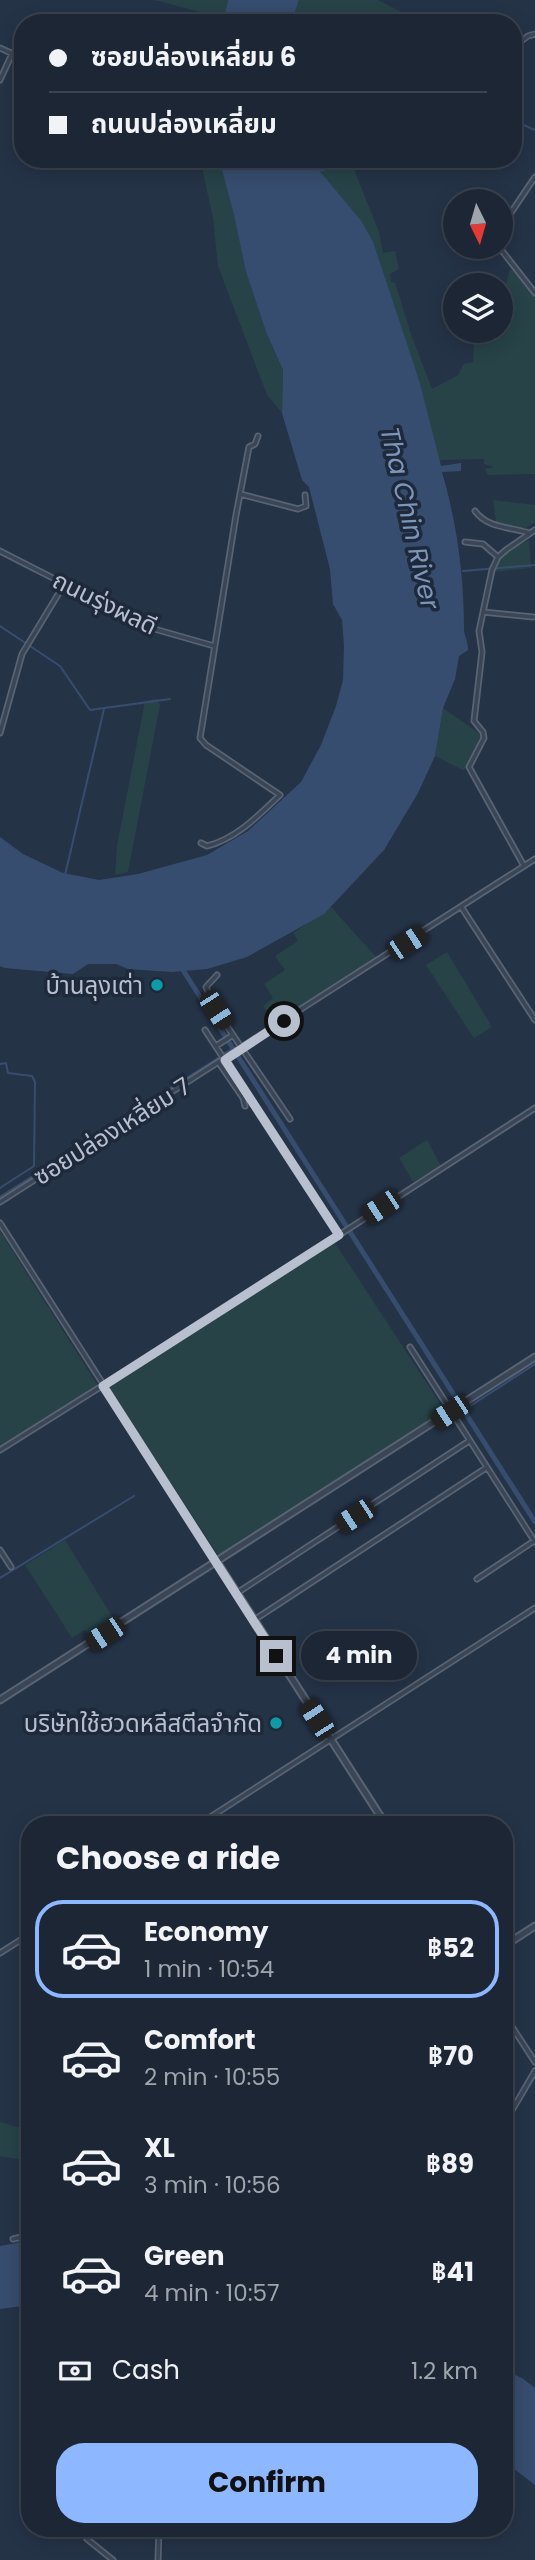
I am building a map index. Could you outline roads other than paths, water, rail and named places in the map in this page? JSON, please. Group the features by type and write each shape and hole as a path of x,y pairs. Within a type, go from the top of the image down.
{"street":[{"path":"0,48 11,52 11,56 0,80"},
{"path":"513,210 535,177"},
{"path":"508,259 535,293"},
{"path":"201,844 210,846 224,840 255,818 280,795 206,745 200,738 249,447 255,443 258,436"},
{"path":"240,494 298,509 306,506 305,495"},
{"path":"475,510 489,523 529,533"},
{"path":"524,866 470,772 470,762 484,738 474,720 482,652 479,636 490,576 498,557 535,530"},
{"path":"465,542 483,544 498,557"},
{"name":"ถนนรุ่งผลดี","path":"0,551 151,628 214,646"},
{"path":"0,733 22,654 65,583"},
{"path":"483,612 533,617"},
{"name":"ซอยปล่องเหลี่ยม 7","path":"0,1202 535,859"},
{"path":"462,907 535,1020"},
{"path":"217,975 208,983 206,989 216,1010 289,1119"},
{"path":"205,1030 227,1058 339,1235"},
{"path":"216,1046 231,1036"},
{"path":"219,1063 243,1098 244,1106"},
{"path":"0,1450 535,1108"},
{"path":"0,1223 380,1816"},
{"path":"410,1347 535,1542 477,1579"},
{"path":"0,1700 535,1357"},
{"path":"237,1593 469,1441"},
{"path":"254,1620 486,1468"},
{"path":"0,1549 11,1567"},
{"path":"212,1816 535,1608"},
{"path":"513,1940 535,1926"},
{"path":"0,1954 21,1940"},
{"path":"513,2028 535,2062"},
{"path":"513,2109 535,2071"},
{"path":"13,2239 21,2237"},
{"path":"85,2537 113,2560"},
{"path":"158,2560 159,2537"}],"water":[{"path":"228,0 299,0 294,14 225,14"},
{"name":"Tha Chin River","path":"221,168 318,168 362,222 373,242 420,383 441,466 461,463 461,471 442,472 459,550 464,632 468,650 459,656 455,679 443,708 435,756 418,793 384,850 324,914 247,957 207,969 172,972 128,969 116,964 88,964 73,974 5,968 0,966 0,837 23,854 63,873 99,880 138,874 207,855 248,831 301,782 321,745 336,706 343,680 342,620 333,604 330,569 309,487 302,480 282,413 283,370 266,332 246,272"},
{"path":"21,2242 21,2306 0,2309 0,2246"},
{"path":"513,2374 535,2388 535,2485 513,2468"}],"waterway":[{"path":"522,124 535,130"},
{"path":"318,171 330,168"},
{"path":"463,571 535,565"},
{"path":"0,626 60,666 90,710 170,699"},
{"path":"65,875 104,709"},
{"path":"525,862 535,856"},
{"path":"181,967 535,1522"},
{"path":"225,1053 233,1049"},
{"path":"185,1079 218,1058"},
{"path":"0,1064 6,1063 8,1073 32,1076 35,1082 34,1166 0,1188"},
{"path":"54,1162 178,1083"},
{"path":"0,1197 47,1167"},
{"path":"464,1410 535,1364"},
{"path":"0,1578 134,1496"}],"place":[{"name":"บ้านลุงเต่า","path":"157,985"},
{"name":"บริษัทใช้ฮวดหลีสตีลจำกัด","path":"276,1723"}]}
